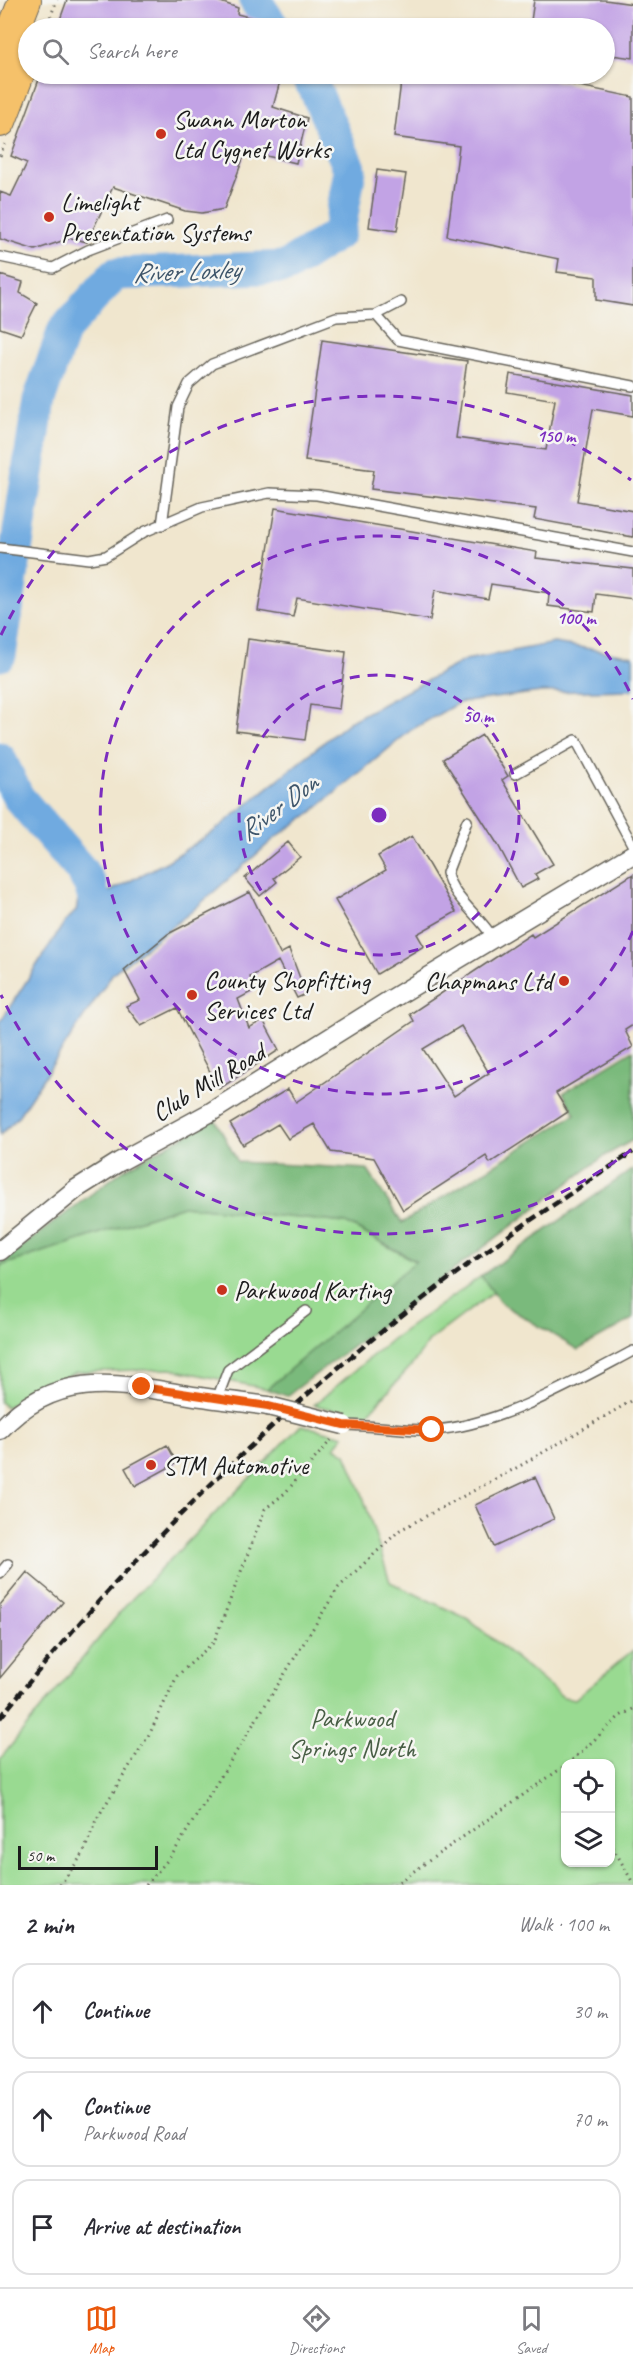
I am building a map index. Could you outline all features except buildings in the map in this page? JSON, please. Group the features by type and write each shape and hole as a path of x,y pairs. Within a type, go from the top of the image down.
{"highway":[{"path":"18,18 25,0"},
{"path":"39,18 45,0"},
{"path":"0,65 18,18"},
{"path":"0,121 18,74"}],"street":[{"name":"Club Mill Road","path":"0,1251 76,1189 211,1112 633,854"},
{"path":"0,1430 17,1411 38,1398 59,1389 108,1383 268,1406 344,1425"}],"lane":[{"path":"0,256 53,268 88,250 167,220"},
{"path":"162,525 178,407 189,384 212,364 336,317 376,315 401,302"},
{"path":"376,315 398,340 633,386"},
{"path":"0,548 89,559 106,556 162,525 202,507 269,493 317,495 633,552"},
{"path":"515,774 576,740 633,846"},
{"path":"467,821 447,873 448,880 454,892 483,921 493,938"},
{"path":"218,1399 228,1371 306,1311"},
{"path":"344,1425 432,1430 480,1421 556,1391 633,1351"},
{"path":"0,1573 8,1564"}],"path":[{"path":"50,18 57,0"},
{"path":"146,1885 172,1855 338,1588 400,1530 518,1467 633,1400"},
{"path":"60,1885 83,1854 96,1820 150,1733 177,1676 214,1642 265,1509 285,1493 344,1425"},
{"path":"573,1759 620,1716 633,1709"},
{"path":"577,1755 578,1759"},
{"path":"394,1885 561,1769"},
{"path":"615,1851 633,1883"}],"green space":[{"path":"633,1050 633,1140 603,1157 287,1396 267,1389 416,1261 346,1223 183,1206 0,1266 0,1263 126,1168 215,1119 238,1162 367,1169 402,1223 575,1114 563,1093"},
{"path":"633,1169 523,1270 430,1340 412,1365 365,1417 314,1405 392,1339"},
{"path":"633,1169 633,1319 578,1350 502,1304 481,1276"},
{"name":"Parkwood Karting","path":"183,1206 346,1223 416,1262 267,1389 171,1369 76,1372 6,1407 0,1402 0,1266"},
{"name":"Parkwood Springs North","path":"301,1425 344,1436 335,1447 346,1454 362,1493 390,1582 468,1619 563,1697 575,1699 633,1650 633,1885 0,1885 0,1759 127,1604"}],"water":[{"name":"River Don","path":"554,643 633,656 633,690 541,692 458,703 411,730 312,812 275,838 191,912 113,973 17,1118 0,1135 0,1022 64,923 76,911 79,894 97,881 105,894 168,861 213,832 349,722 465,660"}],"waterway":[{"name":"River Loxley","path":"255,0 267,18"},
{"name":"River Loxley","path":"0,655 39,400 64,330 115,274 286,267 339,233 350,170 312,84"},
{"name":"River Loxley","path":"0,759 18,797 81,870 90,885 103,929"}],"railway":[{"path":"0,1718 101,1599 154,1541 266,1432 385,1329 446,1281 515,1231 633,1152"}],"place":[{"name":"Swann Morton Ltd Cygnet Works","path":"161,134"},
{"name":"Limelight Presentation Systems","path":"49,217"},
{"name":"Chapmans Ltd","path":"564,981"},
{"name":"County Shopfitting Services Ltd","path":"192,995"},
{"name":"Parkwood Karting","path":"222,1290"},
{"name":"STM Automotive","path":"151,1465"}],"route":[{"path":"142,1387 268,1406 344,1425 432,1430"}]}
